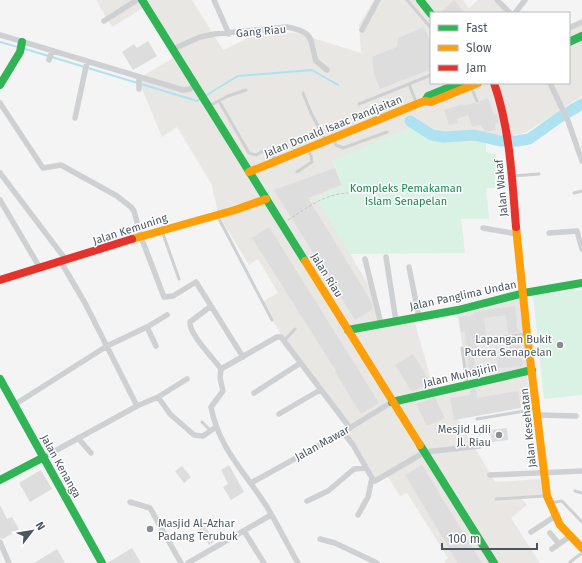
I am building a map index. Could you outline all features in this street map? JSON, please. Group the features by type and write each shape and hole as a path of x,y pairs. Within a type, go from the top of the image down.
{"main road":[{"name":"Jalan Riau","path":"142,0 494,563"},
{"path":"420,0 430,13"},
{"path":"570,42 582,36"},
{"path":"1,82 21,47"},
{"name":"Jalan Donald Isaac Pandjaitan","path":"425,101 428,96 458,84"},
{"name":"Jalan Donald Isaac Pandjaitan","path":"249,172 417,104 425,101 431,102 474,84"},
{"name":"Jalan Wakaf","path":"494,84 502,106 507,133 524,293"},
{"name":"Jalan Kemuning","path":"0,280 266,199"},
{"name":"Jalan Panglima Undan","path":"348,330 458,310 524,293 582,283"},
{"name":"Jalan Kesehatan","path":"524,293 527,334 548,499 554,517 569,537 582,548"},
{"name":"Jalan Muhajirin","path":"392,402 532,370"},
{"name":"Jalan Kenanga","path":"0,379 102,563"},
{"path":"0,480 44,457"}],"street":[{"path":"104,21 137,0"},
{"path":"214,0 229,34"},
{"path":"362,30 378,0"},
{"path":"497,0 509,12"},
{"path":"516,12 525,0"},
{"path":"570,28 582,22"},
{"name":"Gang Riau","path":"173,49 200,37 215,34 229,34 272,28 297,29 309,36 314,47 316,61 327,70"},
{"path":"0,35 21,47 87,64 139,83 183,90 190,89 195,85"},
{"path":"75,118 87,64"},
{"path":"550,84 568,121 582,160"},
{"path":"0,103 43,168 61,165 126,202 134,211 141,237 164,297 166,298 173,296 196,282 243,357"},
{"path":"0,172 63,261 137,406"},
{"path":"0,200 40,268"},
{"path":"483,228 517,234"},
{"path":"549,233 577,231 582,249"},
{"path":"386,257 396,321"},
{"path":"364,259 381,324"},
{"path":"409,267 419,317"},
{"path":"210,306 190,322 190,325 194,334 221,369 220,378 223,391 211,407 216,427 232,459 251,483 298,563"},
{"path":"14,404 107,346 147,327 167,315"},
{"path":"147,327 156,346"},
{"path":"221,369 277,337 284,341 299,364 350,428"},
{"path":"254,393 299,364"},
{"path":"44,457 137,406 158,397 187,379"},
{"path":"279,414 320,390"},
{"path":"158,397 170,414 191,434 203,436 216,427"},
{"name":"Jalan Mawar","path":"251,483 350,428 392,402"},
{"path":"538,412 576,416"},
{"path":"343,432 354,445 372,478 378,481 425,452 480,446"},
{"path":"78,438 91,453"},
{"path":"307,501 328,491 354,469 366,468"},
{"path":"490,475 582,471"},
{"path":"358,515 368,497 372,478"},
{"path":"130,502 150,508 181,563"},
{"path":"188,563 271,515"},
{"path":"531,532 554,517"},
{"path":"244,531 264,563"},
{"path":"550,533 559,544"},
{"path":"552,549 569,537"},
{"path":"320,539 335,543 377,563"},
{"path":"0,542 9,563"}],"lane":[{"path":"407,0 430,27"},
{"path":"359,104 430,75"},
{"path":"409,84 417,104"},
{"path":"474,84 477,101"},
{"path":"207,105 246,90"},
{"path":"303,93 311,113 336,145 343,148 387,132"},
{"path":"219,101 249,153 256,155 268,150 277,160"},
{"path":"297,172 312,162 307,148"},
{"path":"512,176 539,174"},
{"path":"574,193 582,192"},
{"path":"217,215 272,320"},
{"path":"162,231 179,279"},
{"path":"284,341 295,329"},
{"path":"498,338 527,334"},
{"path":"462,348 467,384"},
{"path":"477,419 538,412"},
{"path":"202,422 211,431"},
{"path":"575,491 582,492"},
{"path":"496,499 548,499 562,501 582,522"},
{"path":"570,562 582,553"}],"path":[{"path":"288,220 324,197 348,193"}],"shaded area":[{"path":"96,0 192,0 223,50 261,32 297,33 361,53 359,25 374,0 463,0 469,8 478,0 496,0 510,12 430,12 430,84 570,84 570,25 582,20 582,96 525,133 515,135 496,136 474,132 444,134 433,132 422,125 411,128 333,161 343,186 316,197 371,289 379,323 413,316 434,390 526,371 532,404 456,416 495,482 540,479 544,495 522,499 527,505 511,518 540,563 445,563 444,561 448,558 407,493 400,496 385,472 373,479 342,428 347,423 282,336 262,302 278,293 258,259 249,265 218,214 212,185 177,127 162,137 138,79 173,58 143,8 112,27"},
{"path":"519,295 528,370 468,377 457,313 488,308 488,301"}],"green space":[{"name":"Kompleks Pemakaman Islam Senapelan","path":"411,128 436,138 474,138 486,142 486,152 496,154 495,188 486,188 489,219 461,219 465,253 350,254 315,197 343,186 333,160"},
{"name":"Lapangan Bukit Putera Senapelan","path":"582,290 582,395 544,399 533,295"}],"building":[{"path":"454,0 464,12 441,12"},
{"path":"424,27 430,41 430,69 380,89 374,74 372,57 397,47 398,38"},
{"path":"148,41 157,56 133,70 122,52 134,44 137,48"},
{"path":"488,98 494,115 498,114 499,122 495,124 496,130 485,132 481,125 472,127 468,115 457,119 458,123 449,125 444,110 463,104 463,106 474,103 478,104 480,101"},
{"path":"335,168 341,185 308,198 371,301 373,309 355,320 274,190"},
{"path":"269,227 379,403 361,414 335,372 336,371 252,238"},
{"path":"515,306 518,332 508,334 506,315 484,318 486,335 484,336 485,344 477,345 478,350 473,350 475,367 494,365 495,372 469,375 465,331 461,332 459,317 474,315 474,312"},
{"path":"519,338 523,366 498,368 497,357 510,356 508,340"},
{"path":"413,354 430,382 412,392 395,365"},
{"path":"476,388 477,398 518,391 521,408 454,420 450,398 471,395 470,390"},
{"path":"435,398 445,418 427,426 416,404"},
{"name":"Mesjid Ldii Jl. Riau","path":"507,428 508,440 492,442 490,430"},
{"path":"229,465 244,492 231,500 223,487 228,484 221,470"},
{"path":"422,465 482,563 458,563 405,475"},
{"path":"182,466 191,477 184,483 175,471"},
{"path":"41,470 52,489 30,502 19,483"},
{"path":"0,505 7,519 12,517 19,529 3,539 0,538"},
{"path":"205,525 214,542 209,545 199,528"},
{"path":"132,548 141,563 107,563"},
{"path":"57,549 65,563 34,563"}],"waterway":[{"path":"0,42 18,47"},
{"path":"22,48 197,101 200,99"},
{"path":"205,96 238,76 312,70 338,85"},
{"path":"410,121 432,135 444,137 474,135 500,141 517,141 529,139 560,117 582,104"}],"traffic: fast":[{"path":"142,0 305,261"},
{"path":"420,0 430,13"},
{"path":"570,42 582,36"},
{"path":"0,85 20,52 22,42"},
{"path":"425,101 428,96 458,84"},
{"path":"348,330 458,310 524,293 582,283"},
{"path":"392,402 532,370"},
{"path":"0,379 102,563"},
{"path":"420,445 494,563"},
{"path":"0,480 44,457"}],"traffic: slow":[{"path":"249,172 417,104 425,101 431,102 476,84"},
{"path":"132,239 235,210 266,199"},
{"path":"516,227 527,334 547,496 560,525 582,548"},
{"path":"305,261 420,445"}],"traffic: jam":[{"path":"494,84 504,118 507,136 512,172 516,227"},
{"path":"0,280 132,239"}],"place":[{"name":"Lapangan Bukit Putera Senapelan","path":"560,345"},
{"name":"Mesjid Ldii Jl. Riau","path":"499,435"},
{"name":"Masjid Al-Azhar Padang Terubuk","path":"150,529"}]}
